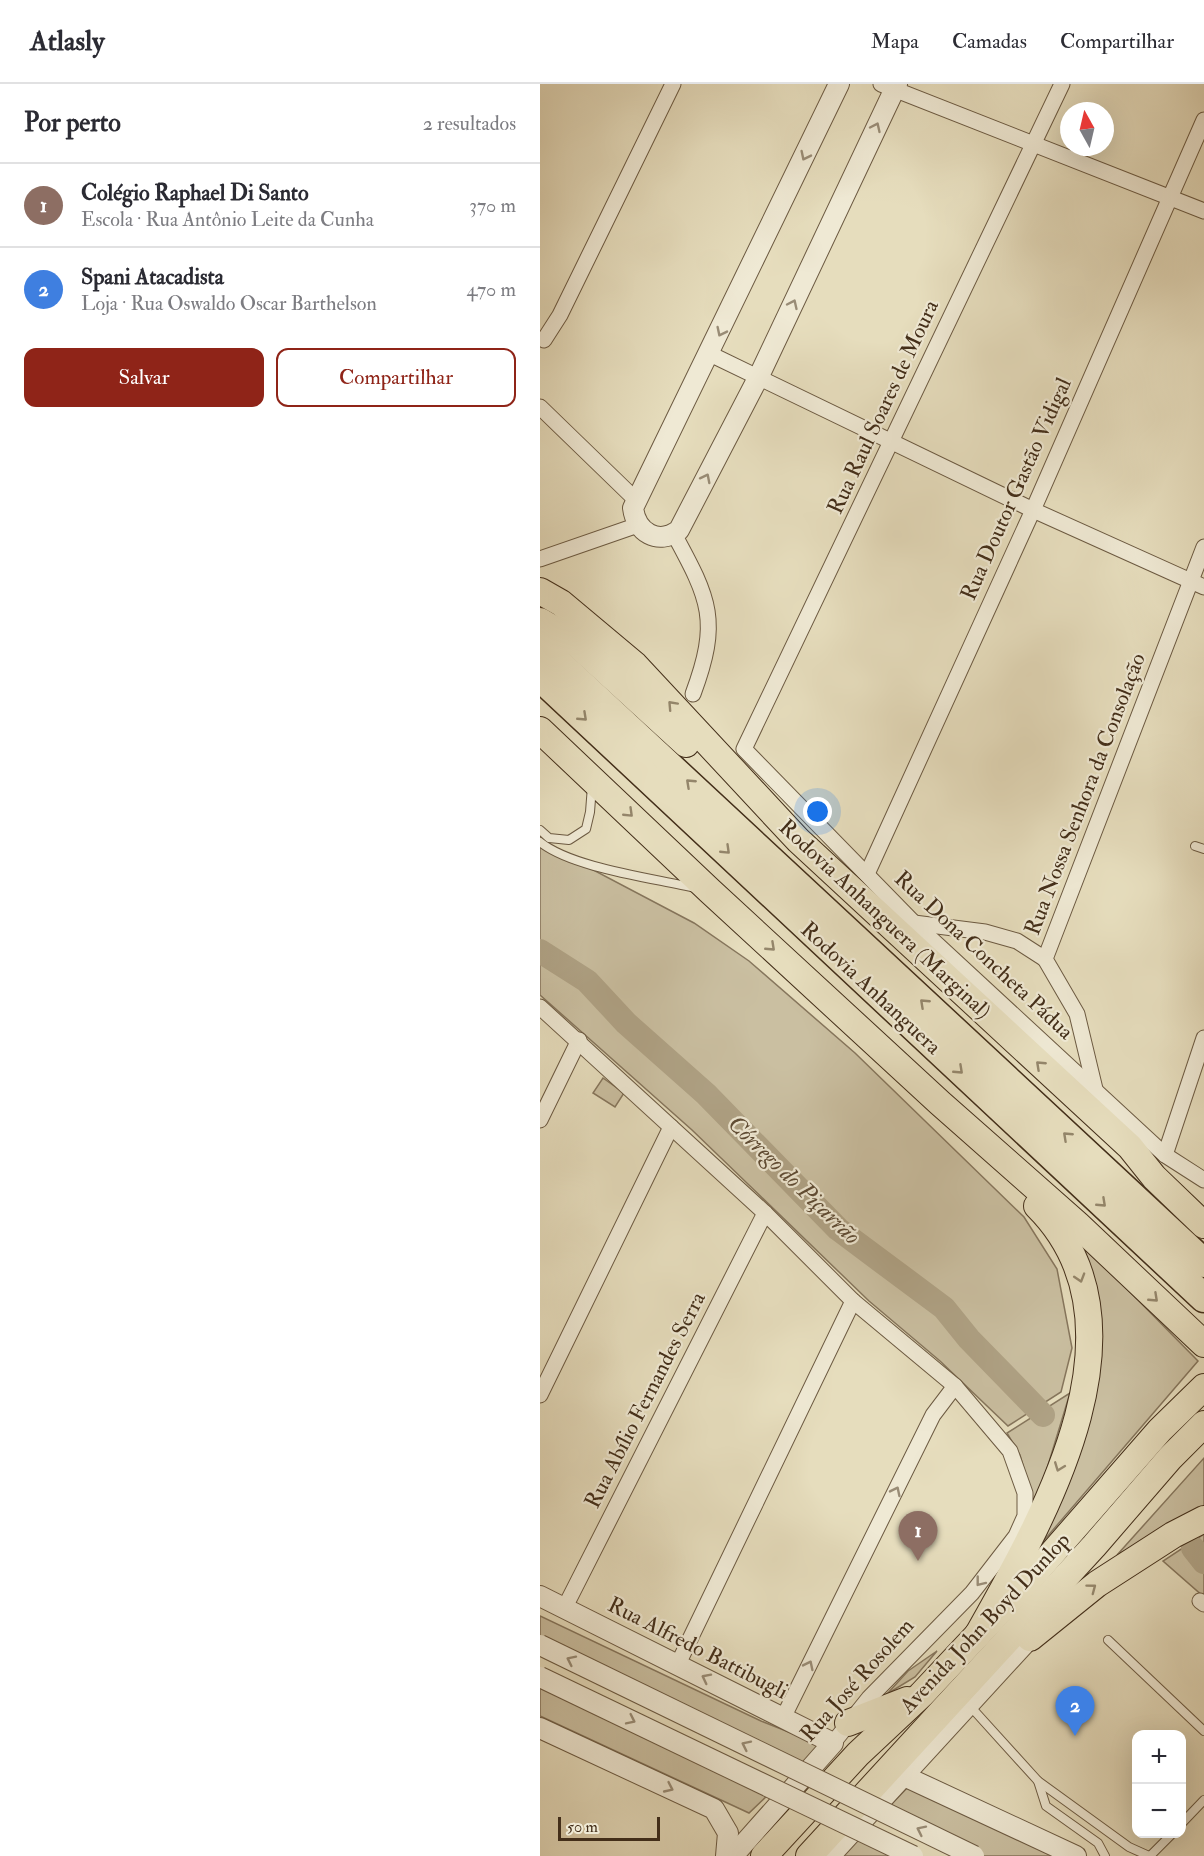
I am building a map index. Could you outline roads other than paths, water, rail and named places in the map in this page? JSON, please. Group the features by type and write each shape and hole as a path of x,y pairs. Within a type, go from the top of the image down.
{"highway":[{"name":"Rodovia Anhanguera","path":"540,646 1203,1262"},
{"name":"Rodovia Anhanguera","path":"540,677 1204,1298"}],"main road":[{"name":"Rodovia Anhanguera (Marginal)","path":"540,591 561,603 635,665 798,840 1130,1147 1154,1177 1204,1225"},
{"path":"540,621 572,640 728,783 798,840"},
{"path":"540,730 710,891 940,1103 1077,1224 1204,1344"},
{"path":"940,1103 957,1127 1043,1212 1064,1240 1082,1285 1090,1330 1085,1389 1063,1457 1031,1534 978,1634"},
{"path":"1130,1147 1181,1188 1204,1200"},
{"name":"Avenida John Boyd Dunlop","path":"764,1856 858,1754 921,1695 1160,1430 1204,1387"},
{"name":"Avenida John Boyd Dunlop","path":"809,1856 1094,1546 1170,1458 1204,1424"},
{"path":"1030,1638 1096,1584 1173,1535 1204,1519"},
{"path":"1030,1638 1094,1546"},
{"path":"841,1733 921,1695"}],"street":[{"path":"541,341 560,315 673,84"},
{"path":"839,84 710,354 633,508 638,525 646,534 653,536 674,534 679,530 759,376 890,86 1204,211"},
{"name":"Rua Raul Soares de Moura","path":"744,749 1062,84"},
{"name":"Rua Doutor Gastão Vidigal","path":"867,874 1033,510 1204,120"},
{"path":"710,354 1033,510 1198,584"},
{"path":"540,407 637,501"},
{"path":"540,559 638,525"},
{"path":"674,534 698,581 709,618 710,632 704,666 693,694"},
{"name":"Rua Nossa Senhora da Consolação","path":"1095,1089 1077,1014 1045,959 1198,584 1204,547"},
{"name":"Rua Dona Concheta Pádua","path":"744,749 914,923 1165,1155 1204,1180"},
{"path":"914,923 996,935 1017,941 1045,959"},
{"name":"Rua José Rosolem","path":"540,1007 579,1040 765,1213 853,1301 955,1386 1010,1451 1025,1493 1025,1516 1016,1536 972,1593 916,1648 733,1856"},
{"path":"1165,1155 1204,1038"},
{"path":"540,1120 579,1040"},
{"path":"540,1395 671,1127"},
{"name":"Rua Abílio Fernandes Serra","path":"565,1608 765,1213"},
{"path":"678,1664 853,1301"},
{"path":"783,1718 933,1415 955,1386"},
{"name":"Rua Alfredo Battibugli","path":"540,1596 783,1718 841,1733"},
{"path":"830,1856 1030,1638"},
{"path":"540,1645 974,1856"},
{"path":"540,1677 913,1856"},
{"path":"540,1728 714,1809 728,1833 726,1856"},
{"path":"904,1776 1076,1856"}],"lane":[{"path":"540,830 549,838 569,840 586,829 590,812 592,778"},
{"path":"540,842 552,852 581,861 710,891"},
{"path":"1195,846 1204,849"},
{"path":"1108,1640 1204,1731"},
{"path":"969,1705 1038,1781 1129,1847 1150,1856 1167,1838"},
{"path":"1038,1781 1046,1806 1098,1843 1105,1856"},
{"path":"1186,1819 1204,1800"}],"waterway":[{"name":"Córrego do Piçarrão","path":"540,951 587,981 626,1023 706,1094 838,1229 944,1308 969,1339 1043,1415"},
{"name":"Córrego do Piçarrão","path":"1193,1548 1204,1562"}],"place":[{"name":"Colégio Raphael Di Santo","path":"918,1561"},
{"name":"Spani Atacadista","path":"1075,1736"}]}
